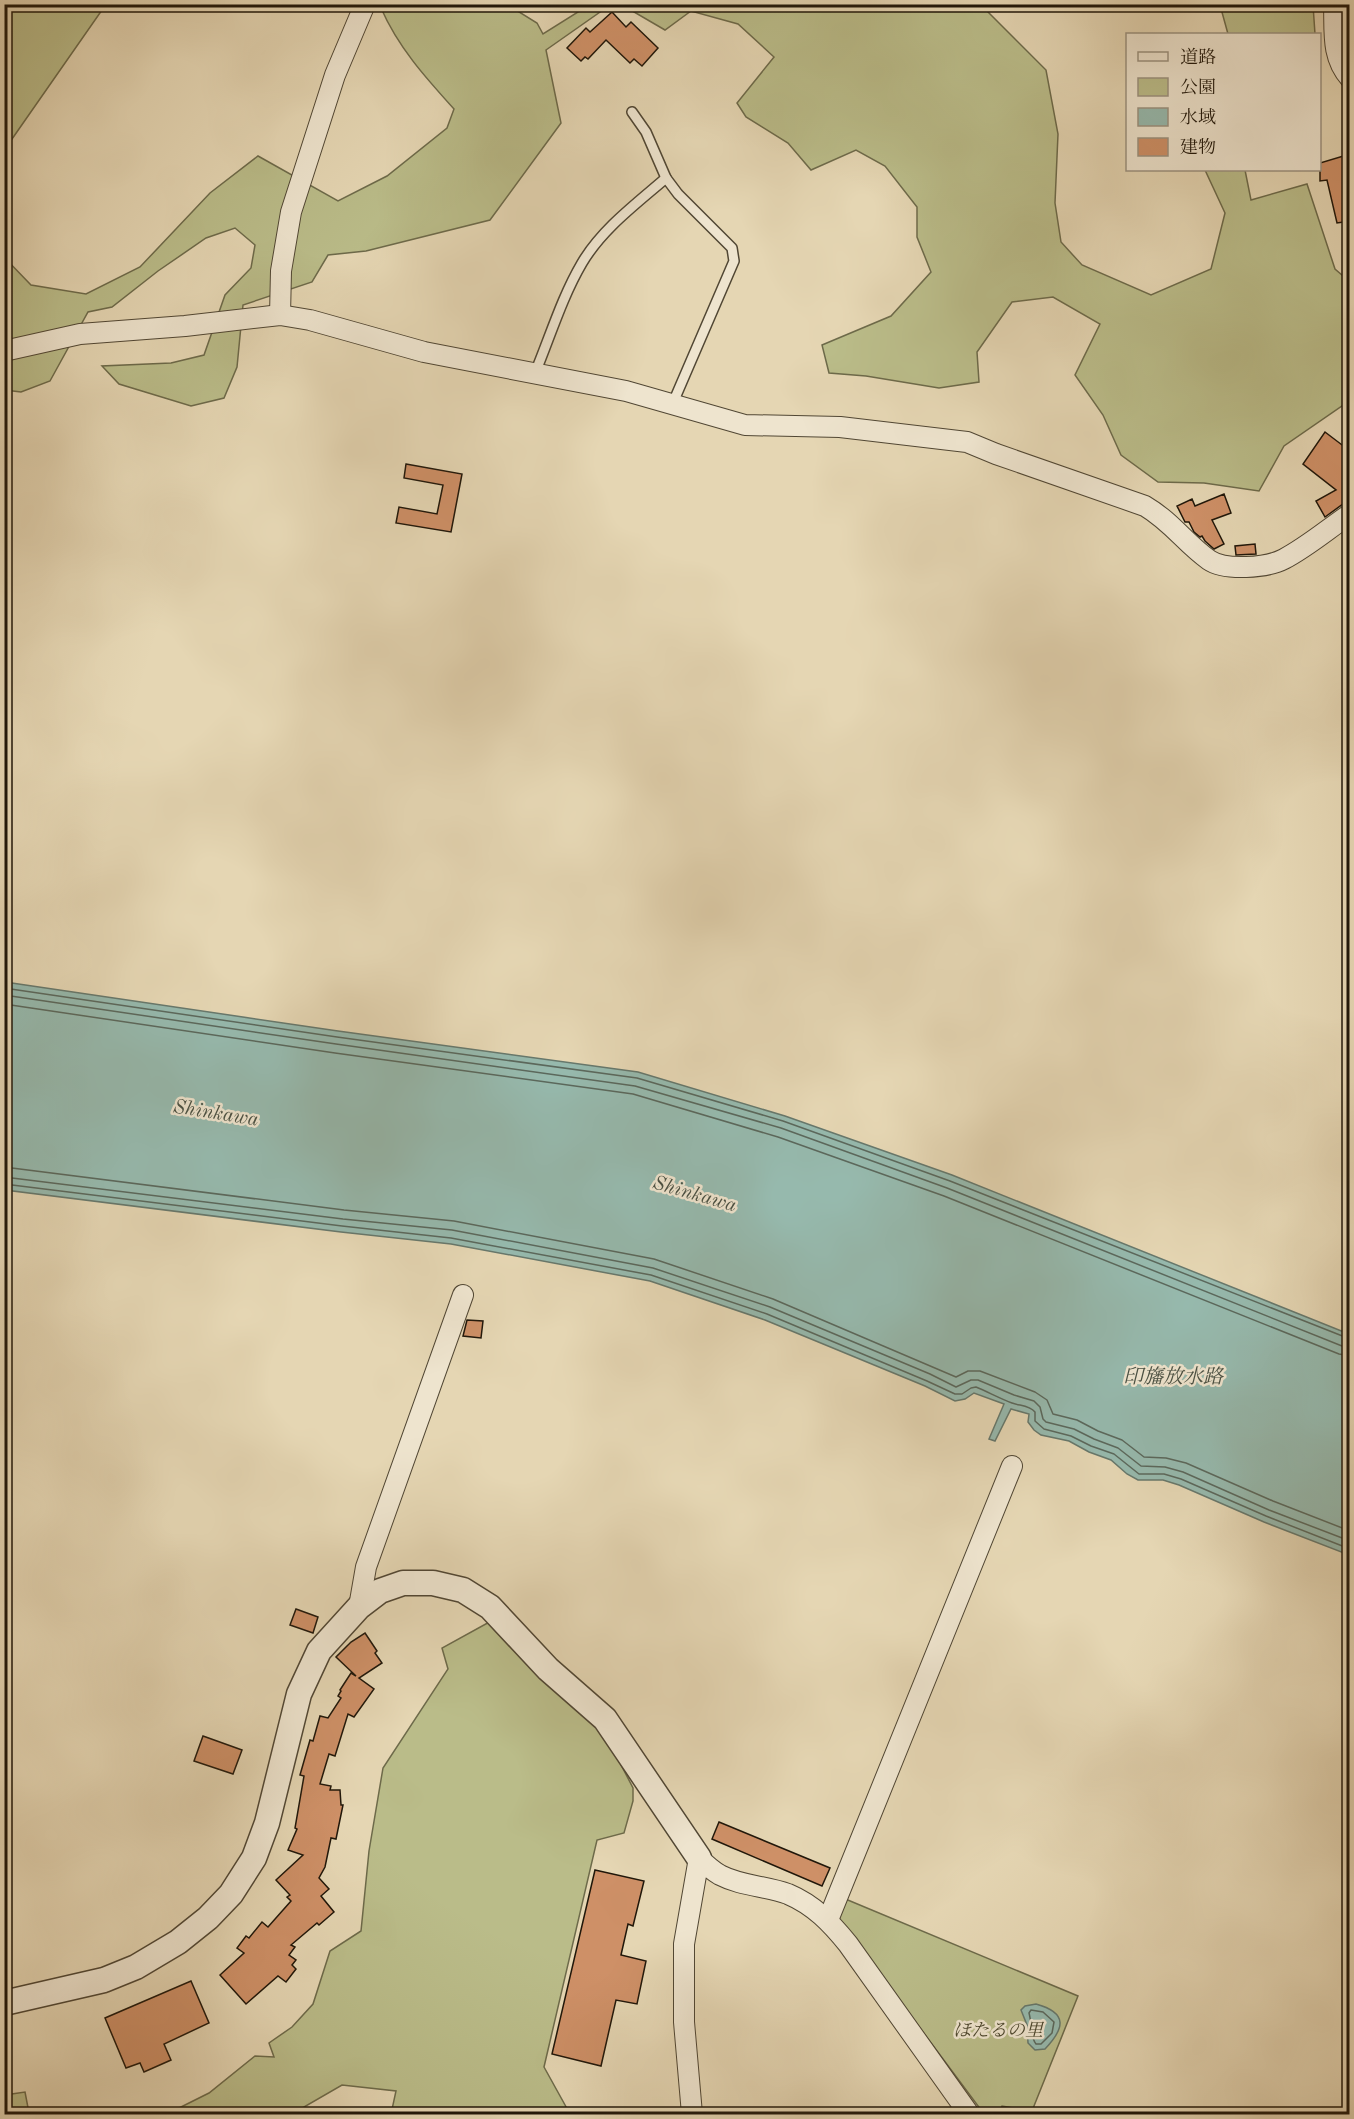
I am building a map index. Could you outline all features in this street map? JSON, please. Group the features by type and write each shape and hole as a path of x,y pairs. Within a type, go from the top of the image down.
{"street":[{"path":"280,315 281,271 291,212 335,75 365,4"},
{"path":"1334,4 1335,54 1350,78"},
{"path":"4,351 80,334 185,326 280,315 309,320 424,352 626,391 745,425 840,427 967,442 1145,506 1162,516 1207,559 1219,566 1245,568 1283,560 1350,514"},
{"path":"359,1607 366,1566 463,1295"},
{"path":"828,1920 1012,1466"},
{"path":"4,2003 104,1980 136,1967 178,1942 208,1918 231,1894 254,1858 267,1823 299,1694 319,1651 359,1607 380,1591 403,1583 433,1583 463,1590 490,1606 548,1669 605,1719 699,1858 720,1875 785,1893 803,1901 828,1920 848,1944 969,2115"},
{"path":"692,2115 684,2022 684,1944 699,1858"}],"lane":[{"path":"632,112 646,132 666,178 678,194 732,248 734,261 672,405"},
{"path":"535,373 583,262 613,224 666,178"}],"green space":[{"path":"5,4 98,5 102,10 5,149"},
{"path":"383,5 508,5 537,23 543,34 589,5 610,5 546,50 561,123 490,220 366,251 328,255 312,282 243,305 237,367 224,398 191,406 119,384 102,366 171,363 204,355 225,295 251,268 255,245 235,228 206,238 158,271 112,307 88,312 50,381 21,392 5,390 4,257 31,285 86,294 140,267 210,193 258,156 338,201 387,176 447,128 454,109 395,36 381,8"},
{"path":"622,5 981,5 1046,70 1058,134 1055,203 1061,242 1082,265 1151,295 1211,269 1225,213 1205,171 1245,171 1251,200 1307,184 1335,269 1349,281 1349,401 1284,446 1259,491 1204,483 1158,482 1121,455 1103,415 1075,375 1100,324 1053,297 1012,302 977,352 979,382 939,388 866,376 829,373 822,345 891,316 931,272 917,237 917,207 885,166 856,150 811,170 788,143 746,117 737,103 774,57 738,24 691,11 665,30"},
{"path":"1220,5 1313,5 1315,33 1228,33"},
{"path":"493,1620 600,1724 633,1788 633,1801 624,1833 597,1840 544,2067 570,2114 391,2114 396,2091 342,2085 292,2114 167,2114 209,2093 255,2056 274,2057 269,2043 292,2027 313,2004 330,1951 361,1931 369,1851 383,1768 448,1669 442,1648"},
{"name":"ほたるの里","path":"843,1898 1078,1996 1032,2111 1002,2106 998,2114 984,2114 841,1922 837,1914"},
{"path":"25,2092 29,2113 36,2114 5,2114 5,2095"}],"water":[{"name":"印旛放水路","path":"5,982 638,1072 785,1116 952,1175 1349,1334 1349,1555 1264,1522 1179,1485 1163,1480 1138,1480 1111,1460 1069,1441 1041,1435 1028,1422 1029,1414 1011,1409 995,1441 989,1439 1004,1404 974,1393 965,1399 955,1401 925,1386 765,1320 650,1281 451,1244 5,1190"},
{"path":"1036,2004 1054,2012 1060,2022 1056,2035 1045,2049 1035,2050 1028,2043 1027,2025 1021,2010 1025,2006"}],"building":[{"path":"612,12 626,27 631,22 658,48 642,66 634,59 630,63 606,40 588,59 585,57 581,61 567,48 586,28 590,32"},
{"path":"1350,154 1350,221 1337,223 1327,180 1320,181 1321,163"},
{"path":"1325,432 1350,451 1350,502 1343,504 1325,517 1316,501 1336,490 1303,464"},
{"path":"406,464 462,474 451,532 396,523 399,507 437,514 443,485 404,478"},
{"path":"1224,494 1231,513 1212,520 1224,544 1214,549 1202,536 1194,532 1189,522 1185,522 1177,506 1192,499 1195,506"},
{"path":"1255,544 1256,554 1236,555 1235,546"},
{"path":"467,1320 483,1321 481,1338 463,1336"},
{"path":"296,1609 318,1617 313,1633 290,1625"},
{"path":"365,1633 382,1663 359,1678 374,1689 354,1717 348,1714 335,1756 329,1754 320,1784 331,1786 330,1790 340,1790 341,1805 343,1805 336,1839 331,1838 325,1867 319,1878 329,1889 321,1896 334,1912 291,1945 295,1947 289,1955 296,1960 292,1965 296,1969 286,1982 278,1976 246,2004 220,1975 244,1953 237,1948 246,1936 249,1938 262,1922 268,1927 291,1901 287,1897 290,1895 276,1880 303,1855 288,1850 297,1829 295,1828 304,1776 300,1775 320,1716 328,1718 341,1698 338,1696 340,1690 351,1673 356,1676 336,1657 351,1642"},
{"path":"203,1736 242,1750 233,1774 194,1761"},
{"path":"719,1822 830,1868 822,1886 712,1839"},
{"path":"595,1870 644,1881 633,1926 628,1924 621,1955 646,1961 637,2004 616,2000 601,2066 552,2054"},
{"path":"191,1981 209,2023 164,2044 171,2060 144,2072 140,2063 126,2068 105,2018"}],"water label":[{"name":"Shinkawa","path":"216,1112"},
{"name":"Shinkawa","path":"695,1193"}]}
